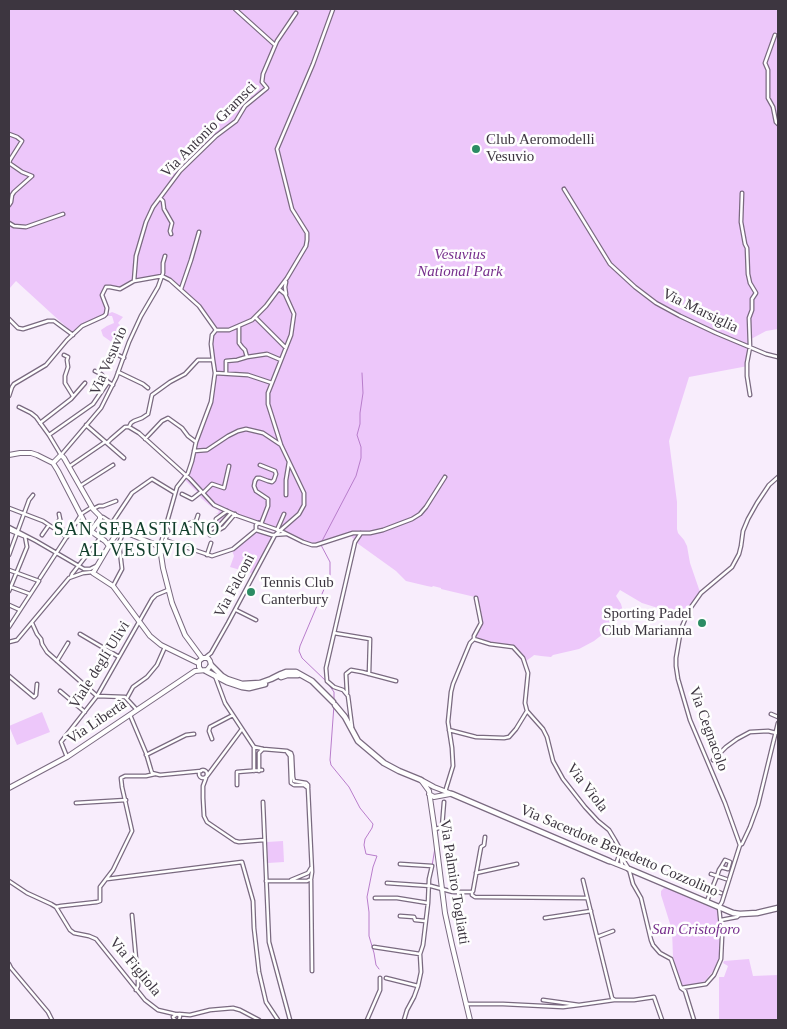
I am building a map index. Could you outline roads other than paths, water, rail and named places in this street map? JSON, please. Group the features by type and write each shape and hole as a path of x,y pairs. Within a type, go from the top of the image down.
{"main road":[{"path":"211,663 222,676 242,684 264,682 286,672 296,672 307,678 345,717 358,741 384,763 421,780"},
{"path":"204,670 236,686 249,688 287,676 298,675 307,678"},
{"name":"Via Sacerdote Benedetto Cozzolino","path":"452,794 610,861"},
{"name":"Via Sacerdote Benedetto Cozzolino","path":"628,869 740,914 766,912 778,908"}],"street":[{"path":"235,9 275,45"},
{"path":"216,330 229,330 252,320 279,289 306,246 308,240 307,233 292,209 278,149 333,9"},
{"name":"Via Antonio Gramsci","path":"134,281 136,256 148,215 180,171 216,136 236,121 245,106 267,88 262,82 263,74 275,45 296,12"},
{"path":"775,35 765,62 768,70 768,98 778,124"},
{"path":"9,134 22,141 9,163 32,176 14,192 9,205"},
{"name":"Via Marsiglia","path":"564,189 610,264 656,304 698,325 778,357"},
{"path":"742,193 741,222 747,248 748,274 750,283 756,293 752,300 750,347 747,364 750,395"},
{"path":"160,198 163,201 164,211 172,223 171,234"},
{"path":"9,223 18,228 26,227 63,214"},
{"path":"181,289 199,232"},
{"name":"Via Vesuvio","path":"53,463 101,408 113,385 141,316 162,276 165,256"},
{"path":"9,396 14,384 49,362 73,335 86,324 106,314 107,308 102,295 106,287 110,286 120,289 134,281 162,276 170,280 199,306 216,330"},
{"path":"278,530 299,514 305,502 304,493 281,444 268,404 268,393 291,335 294,314 286,295 287,278"},
{"path":"279,289 286,295"},
{"path":"255,317 286,348"},
{"path":"9,319 18,328 23,329 54,321 73,335"},
{"path":"239,326 240,343 247,357"},
{"path":"9,529 38,542 84,571 93,572 113,586 150,636 165,647 198,664 204,670 209,669 211,663 208,658 203,658 185,634 172,603 159,544 177,487 186,476 192,461 196,442 211,402 215,373 211,344 212,335 216,330"},
{"path":"114,353 124,358"},
{"path":"64,354 68,358 66,360 68,367 65,383 73,396"},
{"path":"226,373 226,360 237,360 267,354 282,360"},
{"path":"70,466 129,427 134,421 148,414 152,395 170,382 186,374 198,360 214,360"},
{"path":"95,371 113,385"},
{"path":"118,372 148,388"},
{"path":"215,373 248,375 272,383"},
{"path":"49,435 93,404 108,382"},
{"path":"40,423 73,396 85,383"},
{"path":"19,407 31,413 40,423 70,466 93,508 100,516 112,523"},
{"path":"145,440 162,421 168,418 182,428 196,442"},
{"path":"86,425 124,458"},
{"path":"129,427 139,433 186,476 214,505 312,545 353,534 383,530 405,523 420,514 445,477"},
{"path":"194,451 207,450 228,436 246,429 263,433 281,444"},
{"path":"9,456 20,453 31,454 53,463 88,529 105,540 109,546"},
{"path":"286,495 286,478 289,462"},
{"path":"80,486 113,465"},
{"path":"182,494 192,499 212,484 224,488 229,466"},
{"path":"165,540 212,556 233,549 256,530 256,525 260,524 268,506 268,499 256,491 255,481 257,478 260,478 272,482 276,474 275,471 260,466"},
{"name":"Via Cegnacolo","path":"740,845 726,803 690,720 678,679 676,666 679,636 680,629 689,610 701,593 732,567 741,546 743,531 748,519 769,485 778,477"},
{"path":"71,577 132,493 152,479 175,493"},
{"path":"9,555 29,500 33,495"},
{"path":"9,627 81,515 93,508 116,501"},
{"path":"9,508 43,521 67,537"},
{"path":"216,527 216,521 220,515 227,511"},
{"path":"214,513 220,515"},
{"path":"198,516 196,521 187,524 210,530 223,522 231,513"},
{"path":"59,514 62,529 60,532"},
{"path":"210,535 224,527 235,514"},
{"path":"278,530 284,514"},
{"path":"92,532 100,516"},
{"path":"54,528 60,519"},
{"path":"196,521 202,528"},
{"path":"42,535 49,525"},
{"path":"263,532 268,527"},
{"path":"268,527 268,534"},
{"path":"162,554 168,531 165,528"},
{"path":"93,572 120,530 159,544"},
{"path":"256,530 275,535 286,534"},
{"name":"Via Falconi","path":"203,658 211,653 278,530"},
{"path":"113,586 122,568 120,543 124,531"},
{"path":"347,693 334,687 327,681 326,668 355,542 361,533"},
{"path":"353,534 355,542"},
{"path":"25,536 27,547"},
{"path":"100,537 112,541"},
{"path":"159,544 165,540"},
{"path":"9,591 27,547 30,543 38,542"},
{"path":"207,554 210,543"},
{"path":"9,642 17,640 67,580 98,565"},
{"path":"9,570 40,579"},
{"path":"11,587 30,594"},
{"name":"Viale degli Ulivi","path":"67,756 61,742 97,696 154,596 168,590"},
{"path":"434,787 430,788 429,793 432,797 445,792 453,766 448,714 453,684 470,643 474,639 481,623 476,598"},
{"path":"9,605 20,610"},
{"path":"236,610 256,620"},
{"path":"32,623 47,652 97,696 127,698 137,710"},
{"path":"334,633 370,639 369,674"},
{"path":"80,634 118,657"},
{"path":"449,730 476,737 509,737 527,711 525,703 528,673 523,658 513,647 490,644 474,639"},
{"path":"57,661 68,643"},
{"path":"127,698 133,687 147,677 157,665 165,647"},
{"name":"Via Falconi","path":"211,653 211,663"},
{"path":"196,671 198,664 203,658"},
{"name":"Via Libertà","path":"9,788 91,741 196,671 204,670"},
{"path":"352,732 346,674 351,670 396,681"},
{"path":"214,675 225,703 254,746 254,771"},
{"path":"9,676 34,697 37,684"},
{"path":"220,690 221,684 224,681"},
{"path":"60,691 85,712"},
{"name":"Via Viola","path":"527,711 543,729 550,745 553,761 563,778 585,807 609,830 620,851 622,866"},
{"path":"130,714 151,770 155,774"},
{"path":"771,714 778,717"},
{"path":"212,739 209,732 210,727 233,715"},
{"path":"681,988 704,985 714,975 721,959 722,937 719,906 722,902 740,845 750,827 758,805 778,723"},
{"path":"203,786 206,777 242,729"},
{"path":"713,760 737,739 750,732 768,731 776,733"},
{"path":"146,755 186,735 194,734"},
{"path":"254,746 263,749 291,752 294,781 306,783 308,786 312,866 312,971"},
{"path":"237,785 237,772 261,771 259,753 263,749"},
{"path":"254,756 256,758 259,757"},
{"path":"56,908 99,901 100,888 117,863 132,831 121,780 123,777 212,769"},
{"path":"203,771 207,773 206,777"},
{"path":"203,771 199,774 203,786 204,816 207,822 235,841 264,840"},
{"path":"192,772 200,777 206,777"},
{"path":"421,780 439,788 438,796"},
{"name":"Via Palmiro Togliatti","path":"421,780 429,793 432,805 445,913 470,1020"},
{"name":"Via Sacerdote Benedetto Cozzolino","path":"439,788 452,794"},
{"name":"Via Palmiro Togliatti","path":"432,805 433,800 438,796"},
{"path":"76,803 126,800"},
{"path":"262,802 269,942 290,1020"},
{"path":"435,829 442,827 444,802"},
{"path":"485,837 484,845 481,847 472,892 472,895 475,897 587,898"},
{"path":"610,861 620,856 628,869 633,884 641,898 653,945 660,953 671,959 681,988 685,990 694,1020"},
{"name":"Via Viola","path":"616,864 620,856"},
{"name":"Via Sacerdote Benedetto Cozzolino","path":"610,861 628,869"},
{"path":"107,879 242,862 253,901 259,972 266,1002 278,1020"},
{"path":"400,864 432,866 423,945 420,954 421,972 418,986 404,1020"},
{"path":"476,873 516,864"},
{"path":"290,881 308,873 312,866"},
{"path":"707,901 721,867"},
{"path":"710,874 726,879"},
{"path":"266,881 307,881 311,879"},
{"path":"582,880 612,998 615,1000"},
{"name":"Via Figliola","path":"9,881 56,908 72,932 96,939 150,1005 175,1017"},
{"path":"388,883 429,886 453,892 472,892"},
{"path":"703,886 722,893"},
{"path":"375,898 397,898 428,903"},
{"path":"545,918 590,911"},
{"path":"721,920 737,917 740,914"},
{"path":"132,915 138,980 136,990"},
{"path":"400,916 414,917 415,920 426,921"},
{"path":"597,937 613,931"},
{"path":"374,947 420,954"},
{"path":"9,964 44,1007 52,1020"},
{"path":"367,1020 380,990 380,978"},
{"path":"386,978 418,986"},
{"path":"466,1004 563,1007 654,997 662,1020"},
{"path":"543,1000 579,1005"},
{"path":"175,1017 210,1010 233,1008 259,1020"},
{"path":"175,1017 181,1017 179,1020 190,1015"}],"waterway":[{"path":"322,541 356,476 361,458 361,447 357,435 363,393 362,373"},
{"path":"321,545 330,562 330,575 299,651 302,658 327,682"},
{"path":"329,685 334,692 334,701"},
{"path":"334,705 331,765 349,787 360,808 373,824 364,845 366,854 377,856 367,897 369,936 376,965 379,969"},
{"path":"432,866 435,848"}],"place":[{"name":"Club Aeromodelli Vesuvio","path":"476,149"},
{"name":"Tennis Club Canterbury","path":"251,592"},
{"name":"Sporting Padel Club Marianna","path":"702,623"}],"district":[{"name":"SAN SEBASTIANO AL VESUVIO","path":"137,540"}],"park label":[{"name":"Vesuvius National Park","path":"460,264"},
{"name":"San Cristoforo","path":"696,930"}]}
